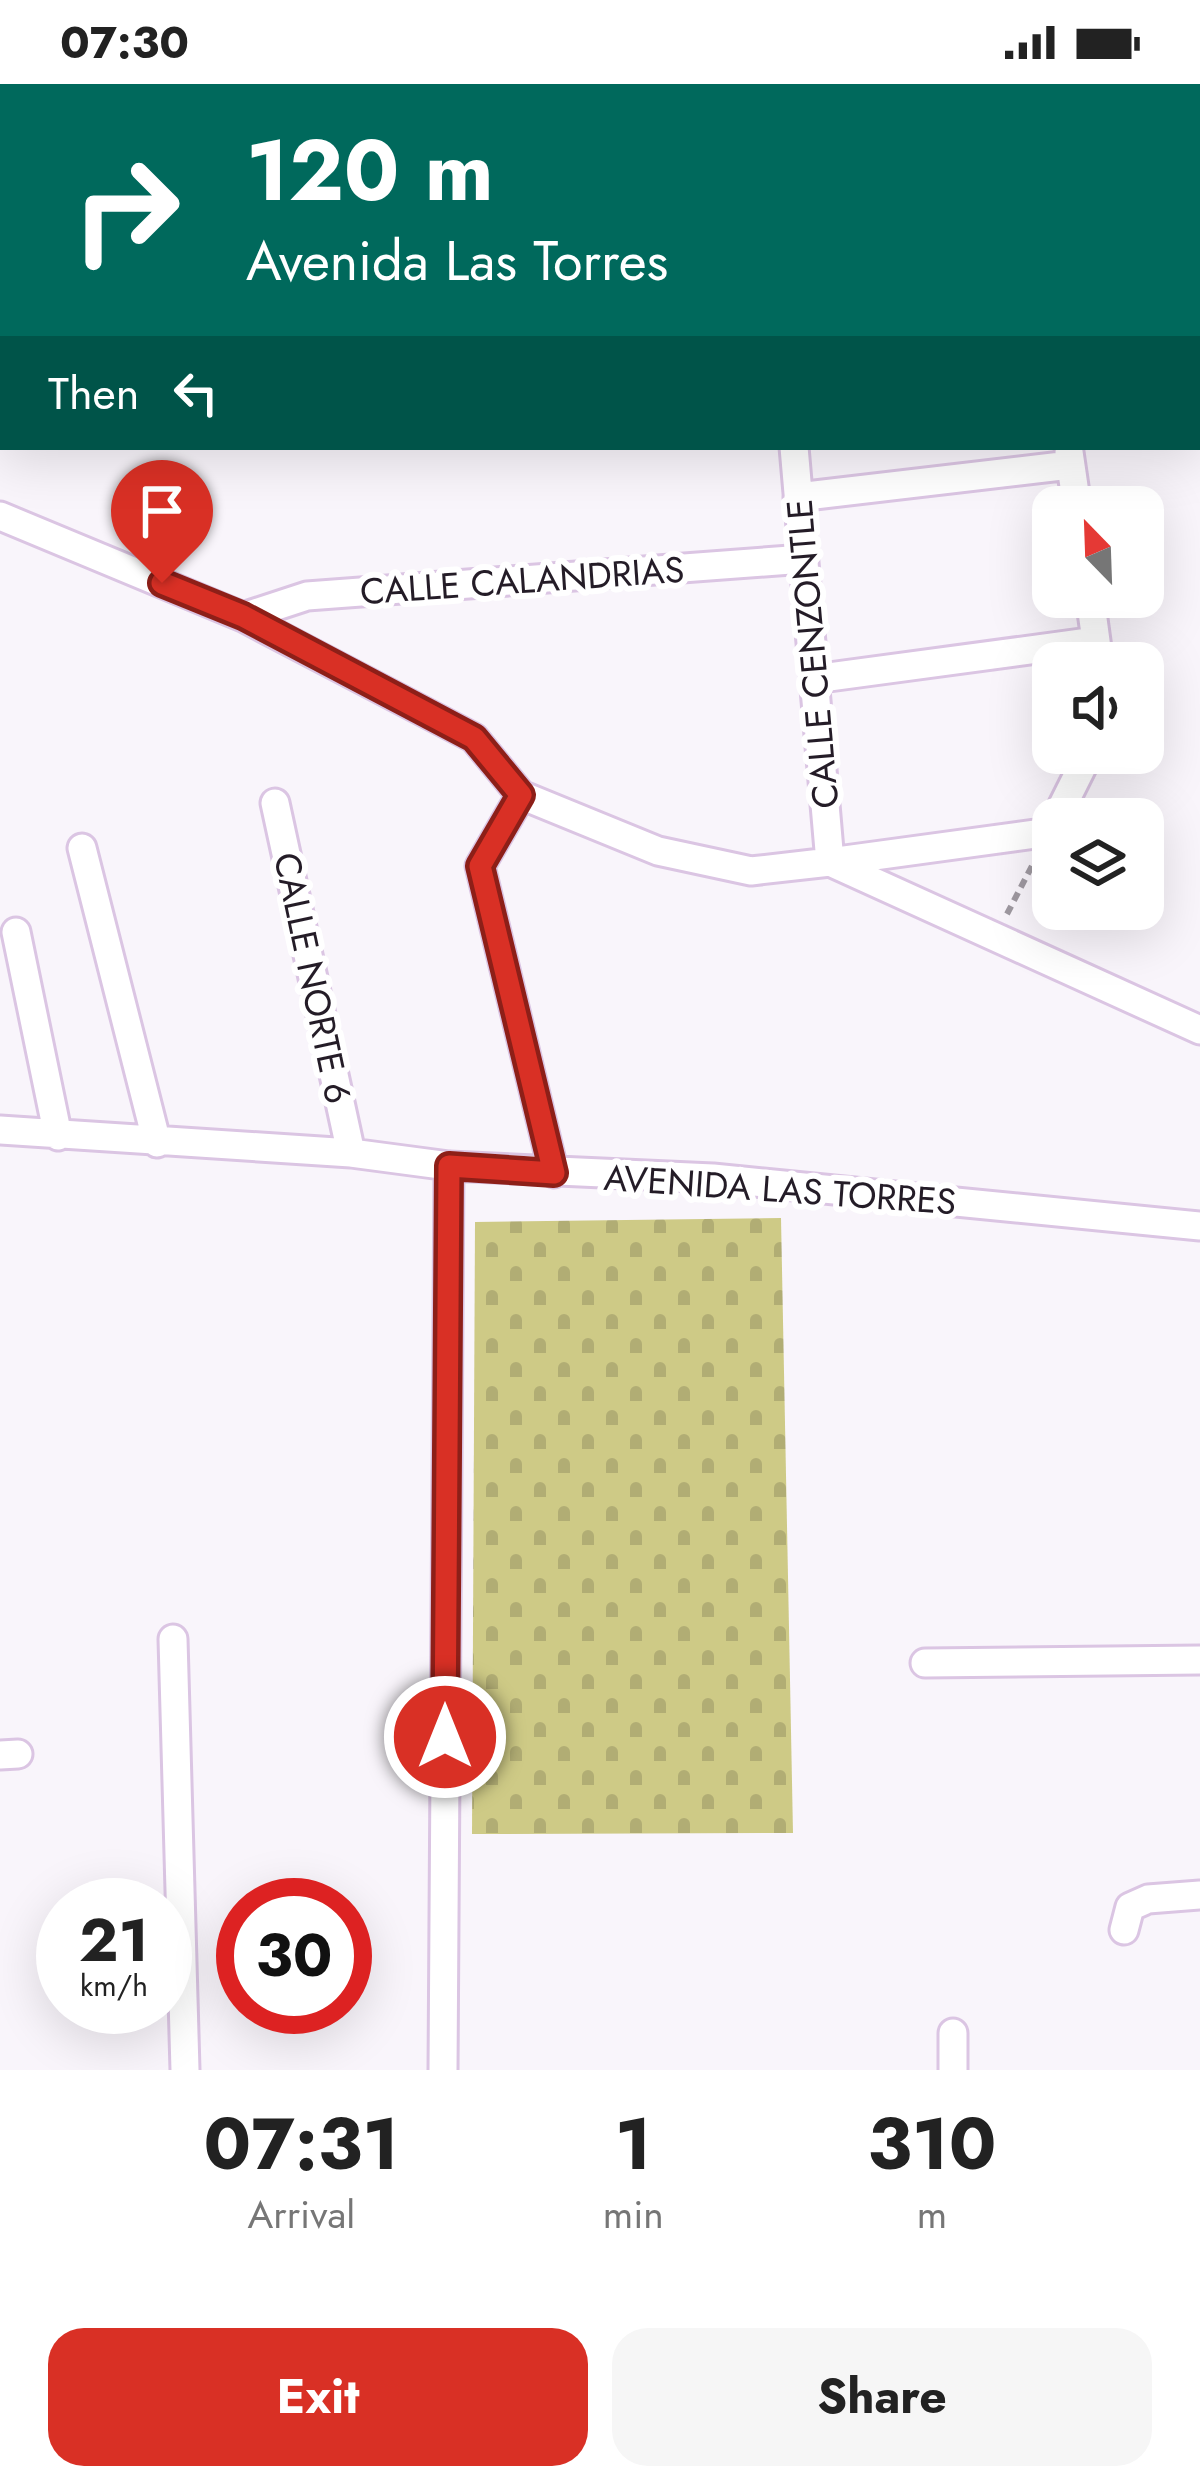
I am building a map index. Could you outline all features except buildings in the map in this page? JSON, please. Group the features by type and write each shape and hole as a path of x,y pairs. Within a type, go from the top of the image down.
{"street":[{"name":"CALLE CENZONTLE","path":"794,450 830,862"},
{"path":"798,497 1069,456 1073,486"},
{"path":"0,516 243,616 474,738 521,795 658,851 751,871 1032,828"},
{"name":"CALLE CALANDRIAS","path":"243,616 307,596 804,559"},
{"path":"814,680 1032,658"},
{"path":"521,795 480,866 554,1173"},
{"name":"CALLE NORTE 6","path":"275,803 351,1154"},
{"path":"82,848 158,1143"},
{"path":"830,862 1200,1030"},
{"path":"16,932 58,1136"},
{"name":"AVENIDA LAS TORRES","path":"0,1130 351,1154 449,1166 713,1178 1200,1226"},
{"path":"443,2070 449,1166"},
{"path":"173,1639 185,2070"},
{"path":"926,1663 1200,1660"},
{"path":"1124,1930 1130,1907 1148,1899 1200,1895"},
{"path":"953,2033 953,2070"}],"path":[{"path":"994,938 1032,865"}],"green space":[{"path":"781,1218 793,1833 472,1834 475,1222"}],"route":[{"path":"162,583 243,616 474,738 521,795 480,866 554,1173 449,1166 445,1737"}]}
